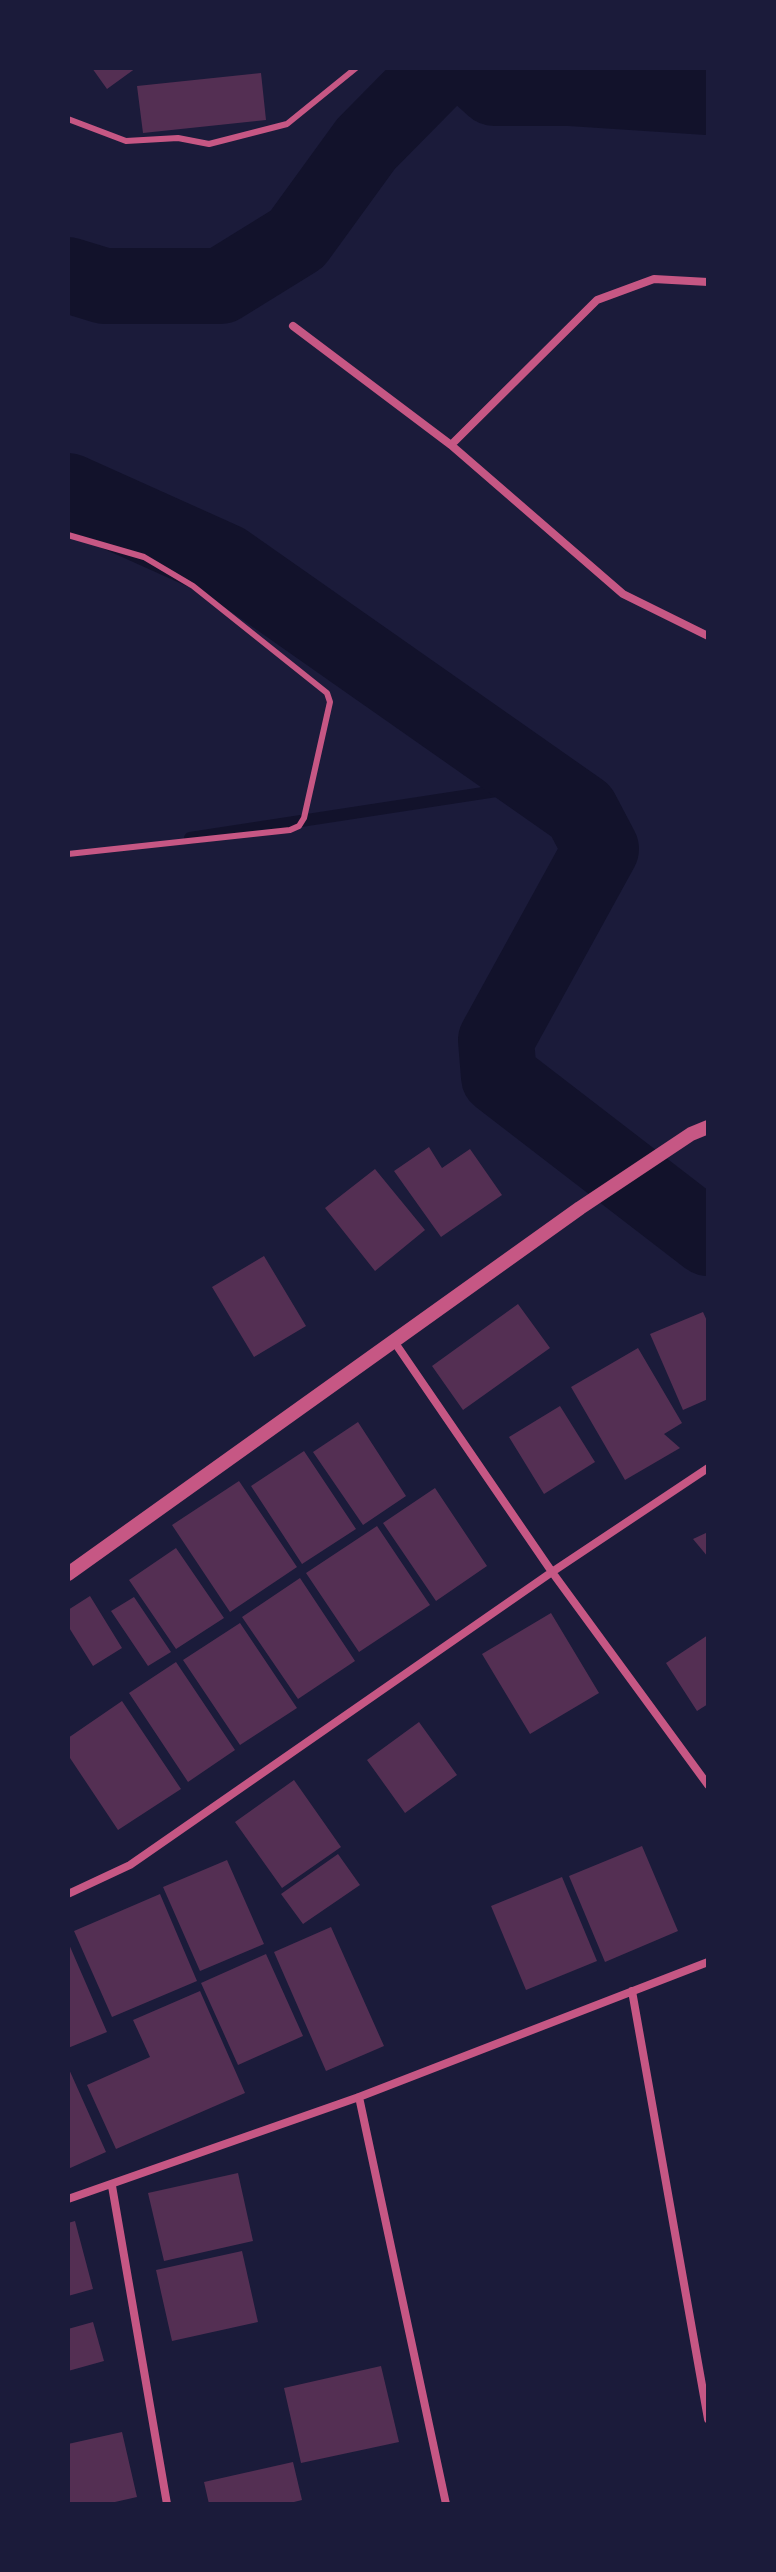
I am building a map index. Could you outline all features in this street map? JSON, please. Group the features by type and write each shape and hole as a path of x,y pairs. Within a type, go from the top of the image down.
{"street":[{"path":"451,445 597,300 654,279 708,282"},
{"path":"293,326 451,445 623,594 708,636"},
{"path":"68,1574 392,1339 580,1208 691,1134 708,1127"},
{"path":"392,1339 552,1572 708,1785"},
{"path":"68,1894 130,1865 552,1572 708,1468"},
{"path":"68,2199 359,2097 708,1962"},
{"path":"632,1991 708,2419"},
{"path":"359,2097 446,2504"},
{"path":"112,2186 167,2504"}],"lane":[{"path":"68,119 126,141 178,138 209,144 287,124 356,68"},
{"path":"68,535 144,557 193,586 327,693 330,702 304,818 299,826 290,830 68,854"}],"building":[{"path":"92,68 136,68 107,89"},
{"path":"261,73 266,120 143,133 137,86"},
{"path":"429,1147 442,1168 470,1149 502,1195 441,1237 394,1171"},
{"path":"375,1169 425,1230 375,1271 325,1208"},
{"path":"264,1256 306,1326 254,1357 212,1287"},
{"path":"518,1304 550,1348 463,1410 432,1366"},
{"path":"703,1312 708,1323 708,1399 683,1410 650,1334"},
{"path":"638,1348 682,1423 664,1434 680,1448 625,1480 571,1387"},
{"path":"560,1406 595,1462 544,1494 509,1437"},
{"path":"358,1422 406,1496 363,1525 313,1452"},
{"path":"304,1451 356,1529 302,1564 251,1486"},
{"path":"239,1481 297,1567 230,1612 172,1525"},
{"path":"435,1488 487,1566 436,1601 383,1523"},
{"path":"377,1526 430,1605 359,1652 306,1573"},
{"path":"708,1532 708,1557 693,1539"},
{"path":"176,1548 224,1618 176,1649 129,1580"},
{"path":"300,1578 355,1661 298,1699 242,1617"},
{"path":"90,1596 122,1648 93,1666 68,1626 68,1610"},
{"path":"134,1597 171,1652 148,1666 111,1611"},
{"path":"551,1613 599,1693 530,1734 482,1654"},
{"path":"240,1623 297,1708 240,1745 183,1660"},
{"path":"708,1635 708,1704 697,1711 666,1663"},
{"path":"176,1662 235,1750 188,1782 129,1693"},
{"path":"122,1701 181,1789 118,1830 68,1755 68,1738"},
{"path":"419,1722 457,1775 405,1813 367,1760"},
{"path":"294,1780 341,1847 282,1888 235,1822"},
{"path":"642,1846 678,1931 605,1962 569,1876"},
{"path":"338,1854 360,1885 303,1924 281,1894"},
{"path":"227,1860 264,1944 200,1971 163,1887"},
{"path":"562,1877 597,1961 526,1990 491,1906"},
{"path":"160,1894 197,1981 112,2017 74,1931"},
{"path":"331,1927 384,2046 326,2071 274,1952"},
{"path":"68,1942 107,2032 68,2048"},
{"path":"266,1954 303,2036 238,2065 201,1983"},
{"path":"200,1991 245,2093 116,2149 87,2085 150,2057 133,2020"},
{"path":"68,2067 106,2152 68,2169"},
{"path":"238,2173 253,2241 164,2261 148,2193"},
{"path":"75,2221 93,2289 68,2296 68,2223"},
{"path":"242,2251 258,2322 172,2341 156,2270"},
{"path":"93,2322 104,2361 68,2371 68,2329"},
{"path":"381,2366 399,2442 301,2463 284,2388"},
{"path":"122,2432 137,2497 106,2504 68,2504 68,2444"},
{"path":"293,2462 302,2500 286,2504 209,2504 204,2482"}],"waterway":[{"path":"68,275 104,286 221,286 297,239 366,144 441,68"},
{"path":"472,68 494,88 571,88 708,97"},
{"path":"68,491 226,562 581,811 601,849 496,1040 499,1077 708,1238"},
{"path":"190,838 542,784"}]}
